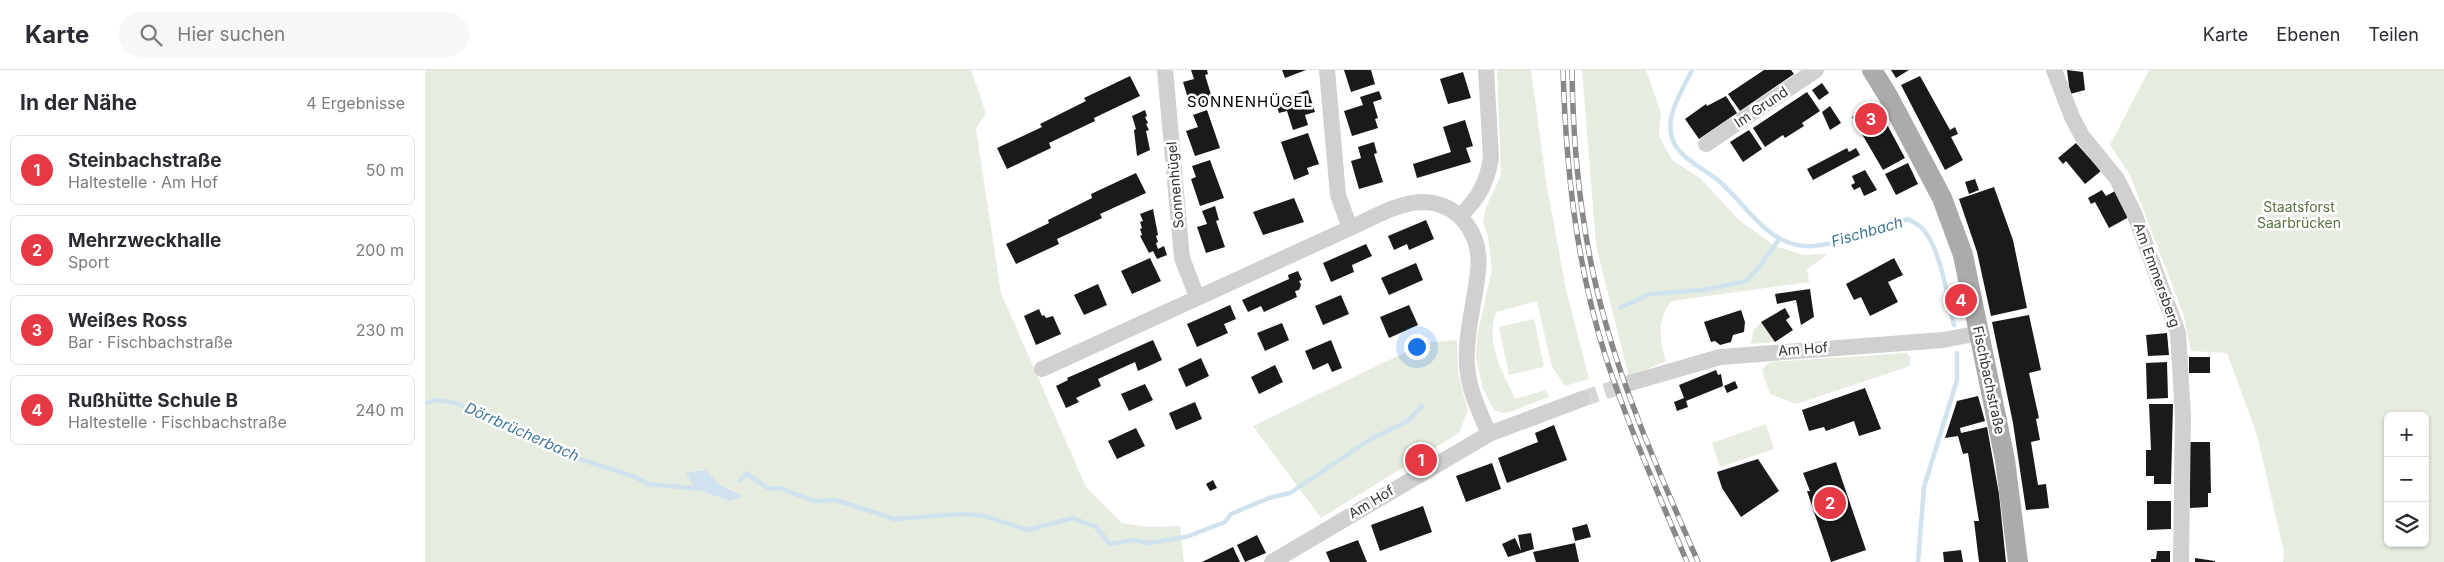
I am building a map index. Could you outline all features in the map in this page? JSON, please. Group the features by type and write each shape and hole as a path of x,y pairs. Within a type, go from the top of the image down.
{"main road":[{"name":"Fischbachstraße","path":"1872,70 1888,96 1951,220 1963,255 1972,334 2005,460 2018,562"}],"street":[{"name":"Sonnenhügel","path":"1165,70 1182,258 1197,297"},
{"path":"1327,70 1338,195 1350,228"},
{"path":"1461,215 1483,189 1489,171 1491,158 1486,70"},
{"name":"Im Grund","path":"1706,144 1816,70"},
{"name":"Am Emmersberg","path":"2054,70 2071,117 2083,136 2107,164 2125,196 2178,333 2183,416 2181,562"},
{"name":"Am Emmersberg","path":"2062,70 2065,98"},
{"path":"1043,369 1350,228 1400,207 1421,202 1461,215 1476,240 1479,269 1468,337 1467,365 1473,392 1489,434"},
{"name":"Am Hof","path":"1630,383 1720,357 1943,340 1972,334"},
{"name":"Am Hof","path":"1272,562 1489,434 1582,399"}],"green space":[{"path":"425,70 971,70 986,113 976,129 1001,293 1086,487 1122,523 1149,527 1180,526 1184,562 425,562","holes":["706,470 719,484 735,491 729,501 695,488 687,472"]},
{"path":"1497,70 1531,70 1546,181 1566,290 1589,379 1565,386 1552,367 1537,301 1496,312 1493,324 1494,346 1500,367 1515,399 1546,390 1549,397 1503,413 1494,410 1483,389 1476,357 1477,337 1492,269 1488,237 1483,222 1486,207 1501,175"},
{"path":"1582,70 1646,70 1661,113 1659,136 1672,160 1700,178 1739,220 1775,246 1804,255 1828,254 1807,269 1809,282 1672,301 1664,315 1661,330 1662,346 1666,361 1629,377 1596,245"},
{"name":"Staatsforst Saarbrücken","path":"2149,70 2444,70 2444,562 2283,562 2284,552 2257,435 2227,353 2191,351 2184,316 2130,175 2110,145"},
{"path":"1534,319 1544,367 1509,375 1499,327"},
{"path":"1761,322 1775,342 1751,344 1753,331"},
{"path":"1457,340 1458,373 1468,411 1459,433 1321,518 1253,426 1424,343"},
{"path":"1906,353 1910,357 1910,366 1796,404 1770,394 1762,370 1771,362"},
{"path":"1766,424 1774,449 1720,467 1712,443"}],"water":[{"path":"706,470 719,484 743,496 729,501 694,488 686,472"}],"building":[{"path":"1191,70 1207,70 1208,74 1205,75 1213,101 1191,108 1183,82 1194,79"},
{"path":"1282,70 1306,70 1285,78"},
{"path":"1344,70 1371,70 1375,84 1351,92"},
{"path":"1764,70 1791,70 1794,74 1740,111 1728,94"},
{"path":"1891,70 1909,70 1896,78"},
{"path":"2067,70 2083,72 2085,90 2070,94"},
{"path":"1463,72 1471,98 1448,104 1440,79"},
{"path":"1130,76 1140,96 1094,118 1095,121 1049,143 1051,148 1007,169 997,148 1042,127 1040,124 1086,101 1084,98"},
{"path":"1920,76 1950,130 1955,127 1958,134 1951,137 1963,160 1945,170 1901,85"},
{"path":"1822,83 1829,93 1819,100 1812,90"},
{"path":"1308,90 1315,112 1305,115 1308,125 1293,130 1287,111 1279,113 1275,101"},
{"path":"1379,91 1382,99 1373,102 1378,118 1375,119 1378,128 1352,136 1344,111 1363,105 1360,97"},
{"path":"1807,92 1820,111 1802,123 1804,126 1785,138 1783,135 1765,147 1753,128"},
{"path":"1726,96 1737,113 1699,139 1685,119 1706,104 1707,106"},
{"path":"1876,104 1905,158 1883,170 1852,117"},
{"path":"1830,106 1841,123 1830,130 1822,112"},
{"path":"1145,110 1147,116 1145,117 1148,123 1146,124 1149,130 1146,131 1150,150 1137,156 1134,130 1136,129 1132,116"},
{"path":"1207,110 1220,148 1195,156 1186,131 1198,127 1193,115"},
{"path":"1465,120 1473,146 1466,148 1471,162 1417,178 1413,164 1451,152 1443,127"},
{"path":"1749,130 1762,149 1743,162 1730,142"},
{"path":"1308,133 1319,164 1307,168 1309,174 1294,180 1281,142"},
{"path":"1374,142 1377,153 1374,154 1383,182 1359,189 1351,161 1361,158 1358,147"},
{"path":"2076,143 2101,171 2085,184 2066,161 2063,164 2058,158"},
{"path":"1847,148 1849,152 1856,148 1860,155 1813,180 1807,169"},
{"path":"1210,160 1224,198 1200,206 1191,179 1196,177 1192,166"},
{"path":"1908,163 1918,184 1896,195 1885,174"},
{"path":"1865,170 1877,190 1864,196 1860,187 1854,190 1851,185 1855,183 1852,176"},
{"path":"1136,173 1146,193 1100,214 1102,218 1057,239 1059,244 1016,264 1006,244 1049,223 1048,220 1092,198 1091,194"},
{"path":"1975,179 1979,190 1969,194 1965,182"},
{"path":"1994,187 2013,240 2027,308 1991,316 1977,252 1959,199"},
{"path":"2102,190 2106,196 2115,191 2129,217 2109,228 2095,202 2091,204 2088,198"},
{"path":"1294,198 1304,222 1263,235 1253,212"},
{"path":"1215,206 1219,220 1216,221 1225,247 1206,253 1197,227 1207,224 1202,211"},
{"path":"1153,209 1158,235 1156,236 1158,242 1156,243 1158,249 1164,246 1167,255 1157,259 1153,251 1149,253 1140,236 1142,235 1140,229 1142,228 1140,222 1143,221 1140,214"},
{"path":"1426,220 1434,239 1409,250 1407,244 1394,250 1388,236"},
{"path":"1366,244 1372,256 1352,265 1354,272 1331,282 1323,263"},
{"path":"1150,258 1161,281 1132,294 1121,271"},
{"path":"1894,258 1903,275 1888,282 1898,302 1870,316 1861,297 1854,300 1846,284"},
{"path":"1416,263 1423,280 1389,295 1381,278"},
{"path":"1298,271 1302,280 1299,281 1301,285 1299,290 1295,291 1297,297 1264,312 1261,306 1248,312 1242,300 1289,279 1288,275"},
{"path":"1098,284 1107,305 1084,315 1074,295"},
{"path":"1810,289 1814,317 1801,325 1796,300 1777,304 1775,294"},
{"path":"1341,295 1349,314 1323,325 1315,306"},
{"path":"1230,305 1236,319 1224,324 1228,333 1197,347 1187,324"},
{"path":"1409,305 1418,325 1389,338 1380,317"},
{"path":"1785,308 1790,317 1786,320 1793,330 1775,342 1761,322"},
{"path":"1039,309 1042,316 1044,315 1046,318 1053,316 1061,334 1036,345 1024,316"},
{"path":"1741,310 1745,322 1744,332 1733,335 1731,342 1720,345 1715,341 1711,342 1704,322"},
{"path":"2029,315 2041,370 2029,373 2039,418 2036,419 2040,440 2031,442 2038,485 2046,484 2049,508 2026,510 2013,423 1992,322"},
{"path":"1282,323 1289,340 1265,351 1257,333"},
{"path":"2167,333 2169,355 2148,356 2146,335"},
{"path":"1153,340 1162,360 1138,371 1135,362 1098,379 1101,386 1076,398 1079,402 1066,408 1056,386 1068,380 1067,378"},
{"path":"1331,340 1342,368 1332,372 1328,363 1313,370 1305,351"},
{"path":"2189,357 2210,357 2210,373 2189,373"},
{"path":"1201,358 1209,376 1186,387 1178,369"},
{"path":"2167,362 2168,398 2147,399 2146,363"},
{"path":"1275,365 1283,382 1259,394 1251,377"},
{"path":"1716,370 1718,375 1721,374 1723,386 1686,401 1688,407 1677,411 1674,402 1684,398 1679,385"},
{"path":"1735,381 1738,388 1727,393 1724,386"},
{"path":"1145,384 1153,400 1129,411 1121,394"},
{"path":"1865,388 1881,429 1859,436 1854,421 1826,431 1824,427 1809,431 1802,410"},
{"path":"1978,396 1985,421 1960,428 1961,433 1987,427 1999,494 2006,562 1979,562 1974,521 1979,521 1968,453 1963,454 1958,436 1945,438 1957,401"},
{"path":"1195,402 1202,419 1176,430 1169,413"},
{"path":"2149,404 2173,404 2171,484 2154,484 2154,476 2146,476 2146,450 2151,450"},
{"path":"1554,425 1567,460 1507,483 1498,458 1538,442 1535,433"},
{"path":"1136,428 1145,446 1117,459 1108,441"},
{"path":"2189,442 2210,442 2211,493 2208,493 2208,507 2190,508"},
{"path":"1758,459 1779,491 1741,517 1722,488 1717,472"},
{"path":"1836,462 1866,550 1831,562 1807,491 1810,491 1803,473"},
{"path":"1492,463 1501,489 1466,502 1456,476"},
{"path":"1213,480 1217,488 1210,491 1206,484"},
{"path":"2147,501 2171,501 2171,529 2147,530"},
{"path":"1423,506 1432,532 1380,551 1371,525"},
{"path":"1587,524 1591,537 1575,541 1572,528"},
{"path":"1531,533 1534,549 1508,557 1502,544 1515,538 1521,551 1518,535"},
{"path":"1257,535 1266,553 1245,562 1237,545"},
{"path":"1358,540 1367,562 1330,562 1326,552"},
{"path":"1575,543 1579,562 1536,562 1533,552"},
{"path":"1233,547 1240,562 1202,562"},
{"path":"1961,550 1963,562 1944,562 1943,552"},
{"path":"2157,551 2170,551 2170,562 2151,562 2151,559 2156,559"},
{"path":"2195,558 2215,561 2215,562 2195,562"}],"waterway":[{"name":"Fischbach","path":"1692,70 1676,102 1670,129 1675,145 1686,157 1729,190 1767,230 1778,238 1791,243 1805,246 1829,244 1908,219 1918,225 1928,236 1934,247 1946,287 1954,325"},
{"name":"Dörrbrücherbach","path":"1620,308 1650,294 1704,290 1746,281 1760,266 1779,239"},
{"name":"Fischbach","path":"1918,562 1924,487 1957,380 1957,353"},
{"name":"Dörrbrücherbach","path":"425,403 438,400 456,403 524,432 561,453 635,477 648,484 703,489"},
{"name":"Dörrbrücherbach","path":"741,480 746,473 769,489 780,488 814,501 836,500 895,519 962,514 985,516 1028,530 1073,518 1096,527 1110,544 1133,540 1149,543 1186,537 1225,522 1231,514 1269,498 1290,493 1369,440 1408,421 1422,406"}],"tunnel":[{"path":"1582,399 1630,383"}],"railway":[{"path":"1563,70 1564,107 1574,216 1587,287 1596,323 1624,410 1687,562"},
{"path":"1572,70 1574,134 1580,197 1597,290 1624,383 1698,562"}],"place":[{"name":"Weißes Ross","path":"1871,119"},
{"name":"Rußhütte Schule B","path":"1961,300"},
{"name":"Steinbachstraße","path":"1421,460"},
{"name":"Mehrzweckhalle","path":"1830,503"}],"district":[{"name":"SONNENHÜGEL","path":"1250,102"}]}
